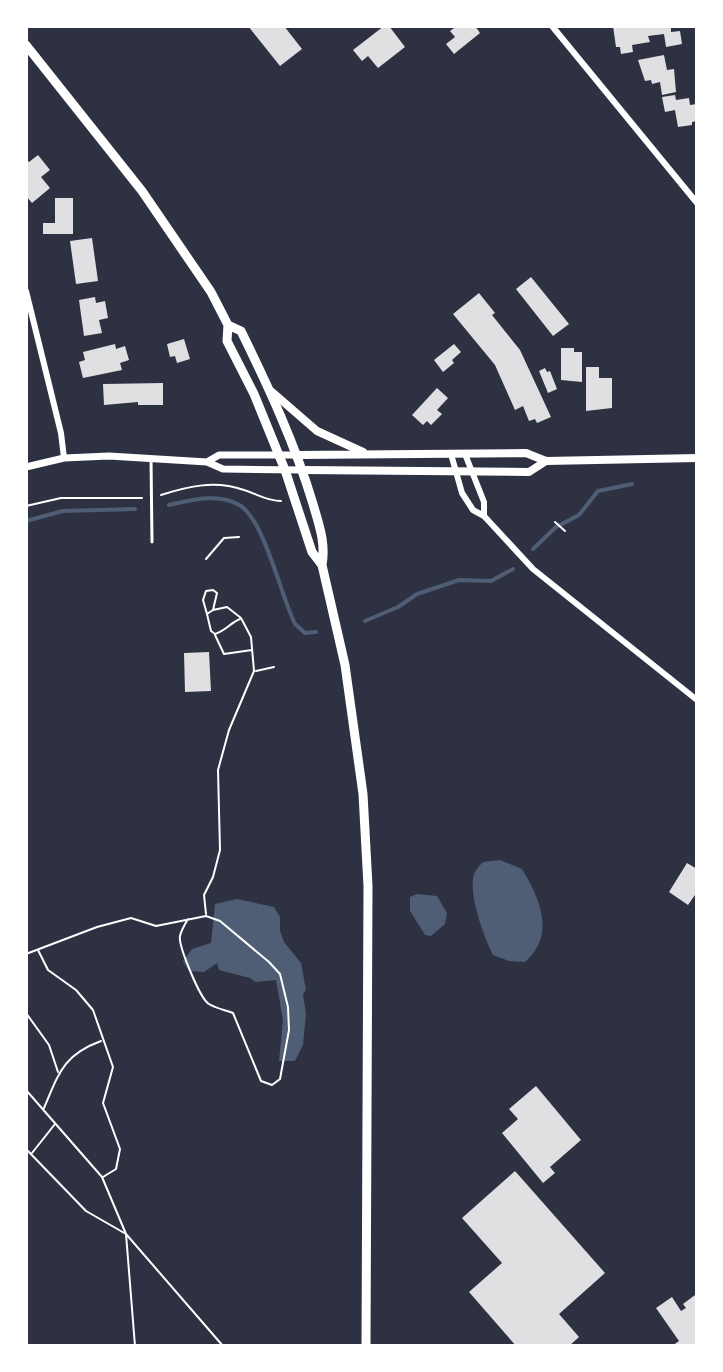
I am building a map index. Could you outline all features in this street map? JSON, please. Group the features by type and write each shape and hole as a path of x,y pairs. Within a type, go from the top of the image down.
{"main road":[{"path":"26,45 142,191 190,258 228,325 227,341 254,394 285,470 312,552 322,565"},
{"path":"228,325 241,331 271,392 303,470 325,548 322,565 345,665 363,794 368,886 366,1346"},
{"path":"271,392 317,431 367,454"},
{"path":"297,455 526,453 546,461 697,458"},
{"path":"303,470 529,472 546,461"}],"street":[{"path":"552,26 697,203"},
{"path":"26,291 61,433 64,458"},
{"path":"451,454 467,502 473,510 484,516 533,569 697,700"},
{"path":"465,454 484,502 484,516"},
{"path":"207,462 219,455 297,455"},
{"path":"26,467 64,458 151,458 207,462 223,469 303,470"}],"lane":[{"path":"151,458 152,542"}],"path":[{"path":"26,506 61,498 152,497 178,488 209,484 246,490 265,499 288,500"},
{"path":"555,522 565,531"},
{"path":"206,559 224,538 239,537"},
{"path":"213,610 217,593 206,591 203,600 211,631 224,654 252,650"},
{"path":"206,916 204,895 220,850 218,770 229,730 254,671 251,637 241,618 227,607 207,614"},
{"path":"215,634 227,630 241,618"},
{"path":"254,671 274,667"},
{"path":"26,954 97,927 131,918 156,926 188,919 206,916 212,917 228,926 280,974 288,1007 289,1030 280,1079 272,1085 261,1081 233,1013 209,1004 200,996 189,962 181,953 180,937 188,919"},
{"path":"37,949 48,970 76,990 93,1010 113,1067 103,1103 120,1149 116,1169 102,1177"},
{"path":"26,1013 49,1045 59,1073"},
{"path":"26,1022 30,1016"},
{"path":"44,1108 64,1063 83,1048 102,1041"},
{"path":"26,1090 102,1177 126,1234 223,1346"},
{"path":"31,1154 56,1123"},
{"path":"26,1149 86,1211 126,1234"},
{"path":"126,1234 135,1346"}],"water":[{"path":"500,860 522,869 539,904 542,917 540,940 525,962 509,961 493,955 476,907 473,887 475,872 483,862"},
{"path":"417,894 437,896 447,913 445,924 431,936 425,935 410,911 410,897"},
{"path":"237,899 274,907 280,917 284,942 301,963 306,1014 303,1045 295,1061 279,1061 283,1020 276,980 255,982 219,970 217,963 204,972 189,971 183,961 192,949 211,943 215,904"}],"building":[{"path":"248,26 284,26 302,49 280,66"},
{"path":"384,26 389,26 405,47 378,68 368,56 362,61 353,50"},
{"path":"457,26 475,26 480,33 454,54 446,44 455,37 450,31"},
{"path":"613,26 671,26 671,32 680,31 682,44 666,47 664,34 648,36 650,42 632,45 633,52 621,54 620,47 616,47"},
{"path":"664,55 667,70 674,69 676,92 662,95 660,82 652,84 651,80 645,81 638,60"},
{"path":"675,95 676,100 689,98 690,105 697,104 697,121 692,125 678,127 675,110 665,112 662,97"},
{"path":"38,155 50,170 41,177 50,188 32,203 26,196 26,159 29,162"},
{"path":"55,198 73,198 73,234 43,234 43,223 55,223"},
{"path":"92,238 98,281 76,284 70,241"},
{"path":"531,277 569,324 553,336 516,289"},
{"path":"479,293 520,350 551,417 537,423 535,419 529,421 523,406 515,410 495,365 453,314"},
{"path":"95,297 96,303 105,301 108,318 99,320 102,333 84,336 79,300"},
{"path":"184,339 190,359 177,363 175,356 170,357 167,344"},
{"path":"115,344 116,349 125,346 129,360 120,363 122,370 83,378 79,362 85,360 83,352"},
{"path":"454,344 461,352 443,372 434,360"},
{"path":"561,348 574,348 574,352 582,352 582,382 561,380"},
{"path":"586,367 599,367 599,378 612,378 612,408 586,411"},
{"path":"545,368 547,372 550,371 557,389 548,393 539,371"},
{"path":"163,383 163,405 138,405 138,402 104,405 103,384"},
{"path":"437,388 448,398 437,410 442,414 431,425 427,421 423,425 412,415"},
{"path":"209,652 211,691 185,692 184,653"},
{"path":"687,863 697,869 697,892 688,905 669,892"},
{"path":"536,1086 581,1140 550,1167 555,1173 543,1183 502,1133 518,1119 509,1109"},
{"path":"515,1171 605,1273 559,1314 579,1337 569,1346 516,1346 469,1292 502,1263 462,1218"},
{"path":"695,1295 697,1346 672,1346 679,1341 656,1308 672,1297 681,1311 686,1308 683,1304"}],"waterway":[{"path":"533,549 556,527 579,515 598,491 632,484"},
{"path":"169,505 215,498 241,506 250,515 265,543 295,624 305,633 316,632"},
{"path":"26,521 63,511 135,509"},
{"path":"365,621 398,607 417,594 459,580 491,581 513,569"}]}
